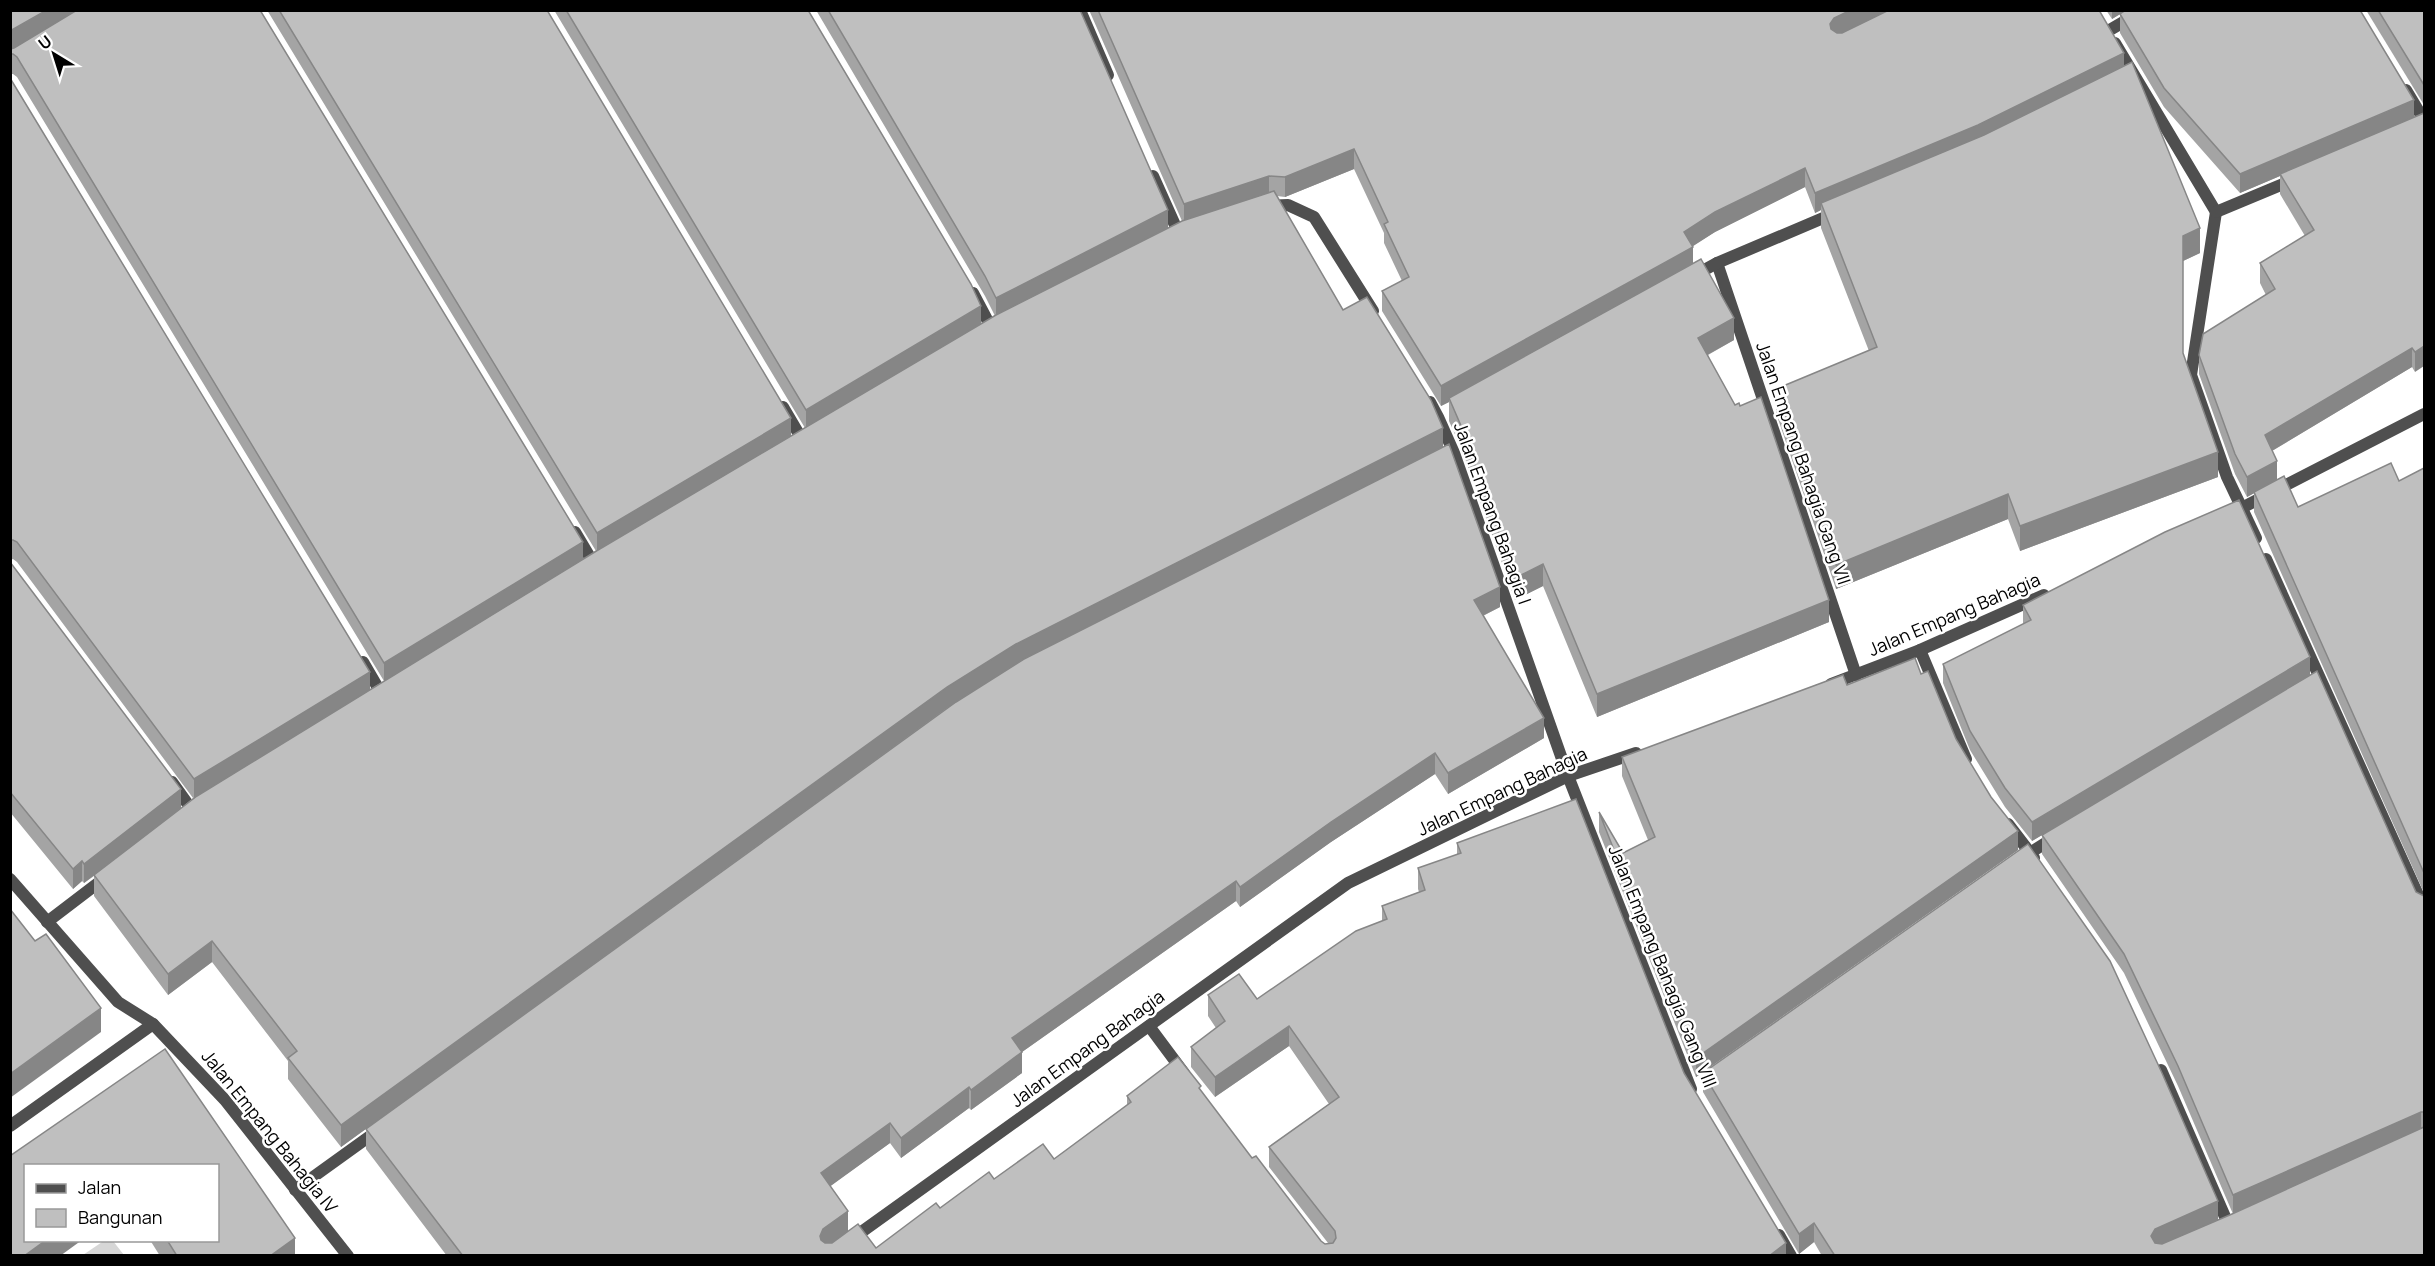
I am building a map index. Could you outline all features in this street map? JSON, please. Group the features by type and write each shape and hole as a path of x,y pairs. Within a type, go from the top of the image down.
{"street":[{"path":"2144,10 2105,26 2131,79 2216,212 2191,375 2227,477 2244,508 2316,682 2424,908"},
{"path":"1082,11 1112,84"},
{"path":"2400,80 2424,120"},
{"path":"1148,165 1179,235"},
{"path":"2216,212 2304,175"},
{"path":"1251,211 1272,204 1287,205 1314,217 1383,327"},
{"path":"1687,280 1717,263 1849,207"},
{"name":"Jalan Empang Bahagia Gang VII","path":"1717,263 1856,675"},
{"path":"966,280 992,329"},
{"name":"Jalan Empang Bahagia I","path":"1420,387 1442,414 1449,455 1568,776"},
{"path":"779,401 803,441"},
{"path":"2211,523 2424,414"},
{"path":"569,523 594,564"},
{"name":"Jalan Empang Bahagia","path":"1823,687 1920,650 2060,589"},
{"path":"1920,650 1963,754 1975,773"},
{"path":"359,655 381,693"},
{"name":"Jalan Empang Bahagia","path":"828,1256 1348,883 1568,776 1645,749"},
{"path":"164,773 193,810"},
{"name":"Jalan Empang Bahagia Gang VIII","path":"1568,776 1697,1091"},
{"path":"1998,812 2043,872"},
{"path":"2011,866 2069,829"},
{"path":"47,922 120,866"},
{"name":"Jalan Empang Bahagia IV","path":"10,879 118,1002 153,1024 225,1100 346,1255"},
{"path":"10,1126 153,1024"},
{"path":"1149,1026 1189,1079"},
{"path":"2155,1058 2229,1226"},
{"path":"295,1190 392,1120"},
{"path":"1774,1226 1791,1256"}],"shaded area":[{"path":"102,1242 114,1242 124,1255 83,1255"}],"building":[{"path":"10,10 47,10 10,31"},
{"path":"77,10 260,10 583,542 384,663 17,57 10,54 10,49"},
{"path":"279,10 547,10 791,418 597,533"},
{"path":"566,10 808,10 971,284 981,306 806,410"},
{"path":"828,10 1080,10 1168,210 996,298"},
{"path":"1098,10 1851,10 1834,18 1830,24 1831,29 1842,33 1889,10 2099,10 2124,53 1978,125 1815,193 1805,168 1715,212 1684,232 1693,247 1441,386 1382,291 1409,277 1384,224 1388,222 1354,149 1285,177 1269,176 1184,204"},
{"path":"2126,10 2360,10 2414,100 2240,174 2164,88 2120,14"},
{"path":"2378,10 2424,10 2424,85"},
{"path":"2132,62 2200,228 2183,236 2183,353 2218,452 2020,526 2008,494 1836,565 1776,389 1877,347 1821,203 1984,135"},
{"path":"10,78 370,672 194,779 17,542 10,540"},
{"path":"2424,113 2424,346 2415,352 2412,348 2265,435 2277,461 2247,477 2235,454 2199,355 2203,334 2275,289 2260,263 2314,230 2280,174"},
{"path":"1274,191 1343,310 1367,297 1431,400 1443,428 1016,644 947,687 341,1125 288,1058 297,1051 212,941 168,974 94,875 197,796 598,550 996,315 1182,221"},
{"path":"1701,259 1734,318 1698,338 1735,405 1739,403 1740,406 1761,397 1829,600 1597,694 1543,564 1515,578 1462,428 1449,398"},
{"path":"1449,444 1500,587 1474,600 1544,718 1448,773 1435,753 1331,822 1240,887 1236,881 1012,1038 1022,1052 971,1090 969,1087 901,1138 890,1123 821,1173 848,1211 823,1229 821,1240 825,1243 832,1243 858,1224 876,1248 936,1203 940,1208 989,1172 994,1179 1043,1144 1054,1159 1131,1102 1127,1096 1178,1057 1252,1158 1256,1156 1321,1241 1325,1244 1333,1243 1336,1238 1335,1231 1269,1147 1339,1097 1289,1026 1215,1077 1191,1047 1225,1021 1208,995 1239,974 1257,999 1356,931 1387,919 1382,906 1425,890 1418,868 1461,853 1457,843 1576,799 1684,1073 1786,1243 1769,1256 463,1256 366,1129 956,702 1024,659"},
{"path":"2391,463 2399,481 2424,468 2424,873 2254,492 2284,476 2298,507"},
{"path":"2239,500 2310,657 2032,822 2005,788 1970,731 1943,664 2031,620 2023,605 2165,532"},
{"path":"10,562 181,789 84,864 82,861 73,869 10,792"},
{"path":"1915,658 1921,674 1928,671 1956,739 1991,797 2018,831 1696,1058 1599,812 1623,853 1655,837 1622,757 1843,675 1847,685"},
{"path":"2317,671 2416,892 2424,896 2424,1112 2233,1195 2178,1066 2124,954 2042,835"},
{"path":"2028,844 2110,961 2218,1201 2155,1229 2151,1236 2155,1243 2162,1244 2232,1214 2424,1127 2424,1256 1835,1256 1814,1223 1799,1234 1703,1073"},
{"path":"10,909 35,941 46,934 101,1008 10,1074"},
{"path":"165,1049 295,1238 270,1256 177,1256 168,1242 219,1242 219,1164 24,1164 24,1242 43,1242 24,1256 10,1256 10,1156"}]}
